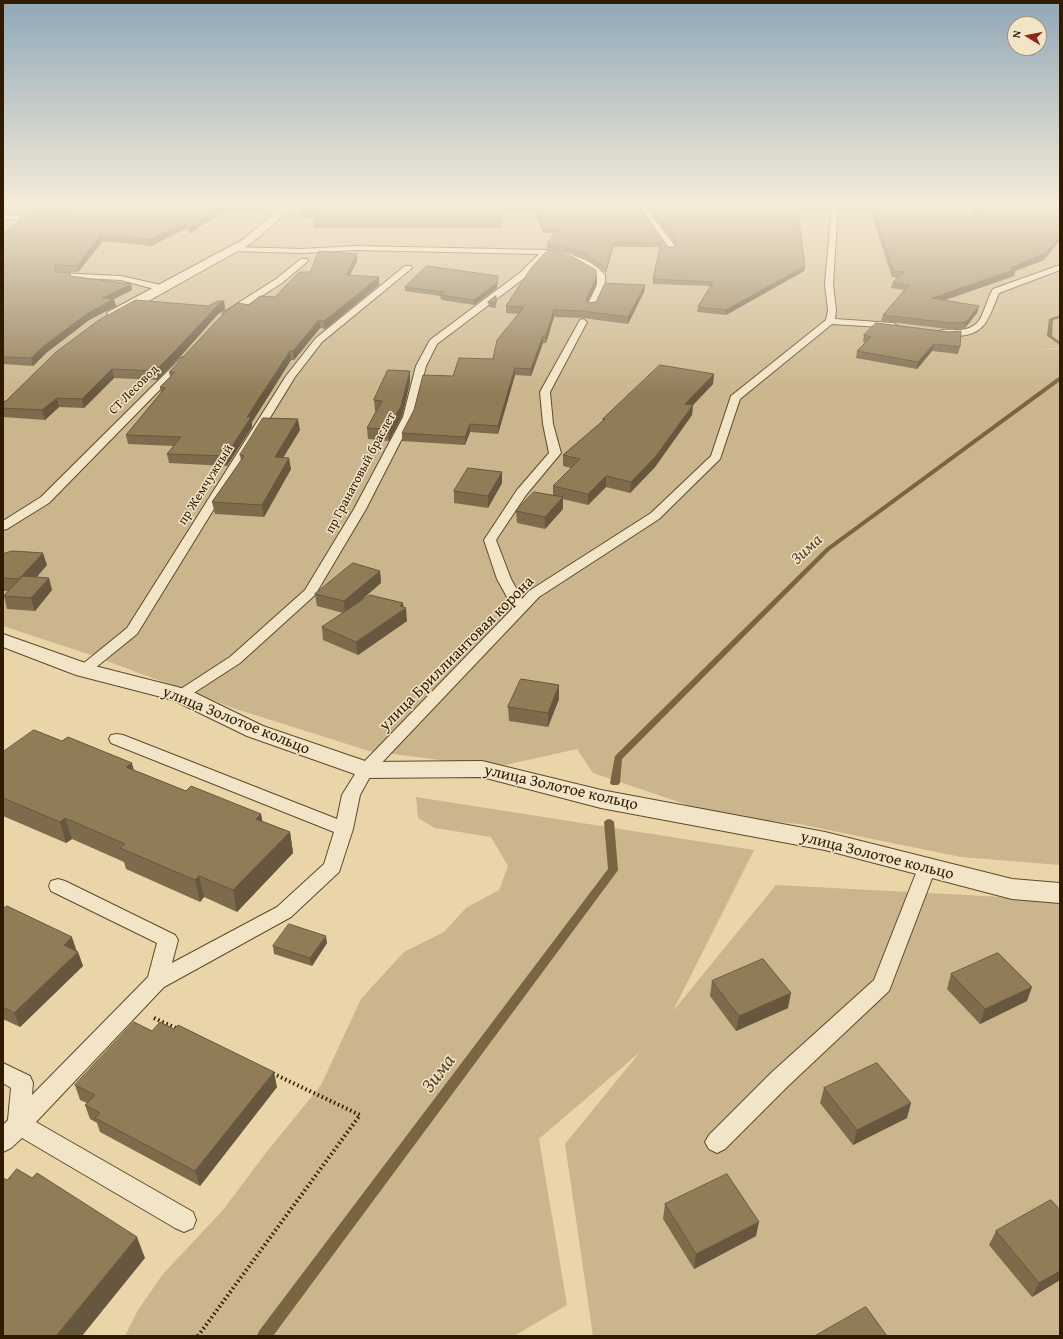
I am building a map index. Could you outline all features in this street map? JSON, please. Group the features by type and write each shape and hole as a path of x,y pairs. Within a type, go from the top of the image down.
{"street":[{"path":"102,321 198,268"},
{"name":"улица Золотое кольцо","path":"3,640 84,670 181,695 255,731 366,770 482,769 601,799 825,841 1012,889 1060,893"}],"lane":[{"path":"217,323 222,317 279,281 295,268"},
{"name":"пр Жемчужный","path":"84,670 132,631 261,422 291,376 319,340 407,268"},
{"name":"пр Гранатовый браслет","path":"181,695 235,660 310,592 360,509 408,417 421,366 433,342 530,268"},
{"path":"591,306 601,285 601,275 593,268"},
{"path":"830,268 829,284 832,310 830,320 899,327"},
{"path":"934,332 948,334 967,333 981,324 996,291 1056,268"},
{"path":"61,274 121,278 162,288"},
{"name":"улица Бриллиантовая корона","path":"157,981 284,912 332,867 344,829 351,795 366,770 534,594 655,516 716,457 735,398 830,320"},
{"path":"521,609 504,579 490,540 521,493 555,452 548,424 545,392 583,322"},
{"name":"СТ Лесовод","path":"3,526 44,500 193,350"},
{"path":"117,739 344,829"},
{"path":"717,1142 779,1080 882,985 926,868"},
{"path":"3,1141 157,981 168,940 58,886"},
{"path":"3,1072 22,1083 20,1124"},
{"path":"20,1124 184,1220"}],"path":[{"path":"131,1007 181,1031"},
{"path":"198,1336 360,1115 267,1071"}],"shaded area":[{"path":"3,268 1060,268 1060,348 1033,350 1060,349 1060,865 961,857 799,824 720,816 593,773 577,749 496,767 369,751 236,709 88,654 3,626"},
{"path":"416,797 754,850 673,1011 776,885 1060,900 1060,1336 593,1336 565,1144 640,1052 539,1139 567,1305 514,1336 125,1336 138,1310 163,1274 223,1210 265,1154 321,1085 361,999 404,952 444,932 466,908 499,890 508,866 491,837 435,828 418,818"}],"building":[{"path":"3,268 55,268 55,272 71,273 69,276 131,284 102,298 114,299 88,313 44,346 31,358 3,357"},
{"path":"312,268 349,268 346,275 379,277 324,321 319,320 293,351 290,351 247,417 251,417 226,456 167,454 181,437 126,435 165,388 160,387 175,372 169,372 225,312 238,303 249,305 260,296 275,297 299,272 310,272"},
{"path":"424,268 445,268 498,276 497,283 474,300 440,295 445,292 405,287"},
{"path":"531,268 593,268 596,270 596,278 586,299 588,303 596,302 605,283 645,285 628,317 583,311 554,310 546,336 543,336 531,369 515,368 498,426 470,424 465,437 402,433 414,410 423,375 453,376 459,358 493,359 497,340 524,307 506,306"},
{"path":"655,268 801,268 726,310 698,307 713,282 653,279"},
{"path":"893,268 1016,269 932,298 979,306 966,322 950,323 883,315 909,285 893,282 904,272 894,271"},
{"path":"496,296 496,303 488,302"},
{"path":"136,300 208,306 218,301 224,301 217,306 155,371 112,369 82,399 57,398 42,410 3,408 3,402 6,401 56,352 99,320"},
{"path":"876,323 949,332 961,331 960,347 934,344 918,362 857,351 871,337 864,335"},
{"path":"660,365 714,374 685,404 693,405 656,456 631,482 606,476 588,494 553,486 580,459 563,455 605,419 603,419"},
{"path":"388,370 410,371 401,406 388,429 367,428 382,401 374,400"},
{"path":"263,418 298,419 275,457 289,458 262,505 212,502 244,456 240,455"},
{"path":"468,468 502,472 488,496 454,491"},
{"path":"534,492 563,497 545,517 516,511"},
{"path":"13,551 43,553 19,579 3,578 3,554"},
{"path":"353,563 380,571 344,601 315,594"},
{"path":"23,576 49,578 31,598 4,596"},
{"path":"370,595 403,603 400,606 406,608 356,642 322,627"},
{"path":"521,679 559,685 548,713 508,707"},
{"path":"34,730 62,741 68,737 132,763 126,767 186,791 191,786 261,814 256,819 290,832 233,890 199,876 195,880 120,848 125,844 65,818 60,822 3,798 3,752"},
{"path":"7,906 72,937 64,945 78,952 14,1013 3,1007 3,909"},
{"path":"289,924 326,936 310,958 273,946"},
{"path":"998,953 1032,987 985,1009 951,974"},
{"path":"763,959 791,993 739,1016 712,981"},
{"path":"134,1022 152,1031 160,1022 174,1029 178,1025 274,1072 195,1171 95,1118 100,1113 85,1105 95,1095 75,1085"},
{"path":"877,1063 911,1103 857,1130 824,1088"},
{"path":"17,1169 32,1178 37,1173 137,1237 56,1336 3,1336 3,1178 7,1180"},
{"path":"727,1174 759,1222 696,1254 665,1204"},
{"path":"1051,1200 1060,1210 1060,1271 1039,1283 996,1231"},
{"path":"866,1307 887,1336 815,1336"}],"waterway":[{"name":"Зима","path":"1060,316 1051,319 1049,336 1060,344"},
{"name":"Зима","path":"615,783 618,758 828,549 1060,378"},
{"name":"Зима","path":"264,1336 613,870 609,822"}]}
